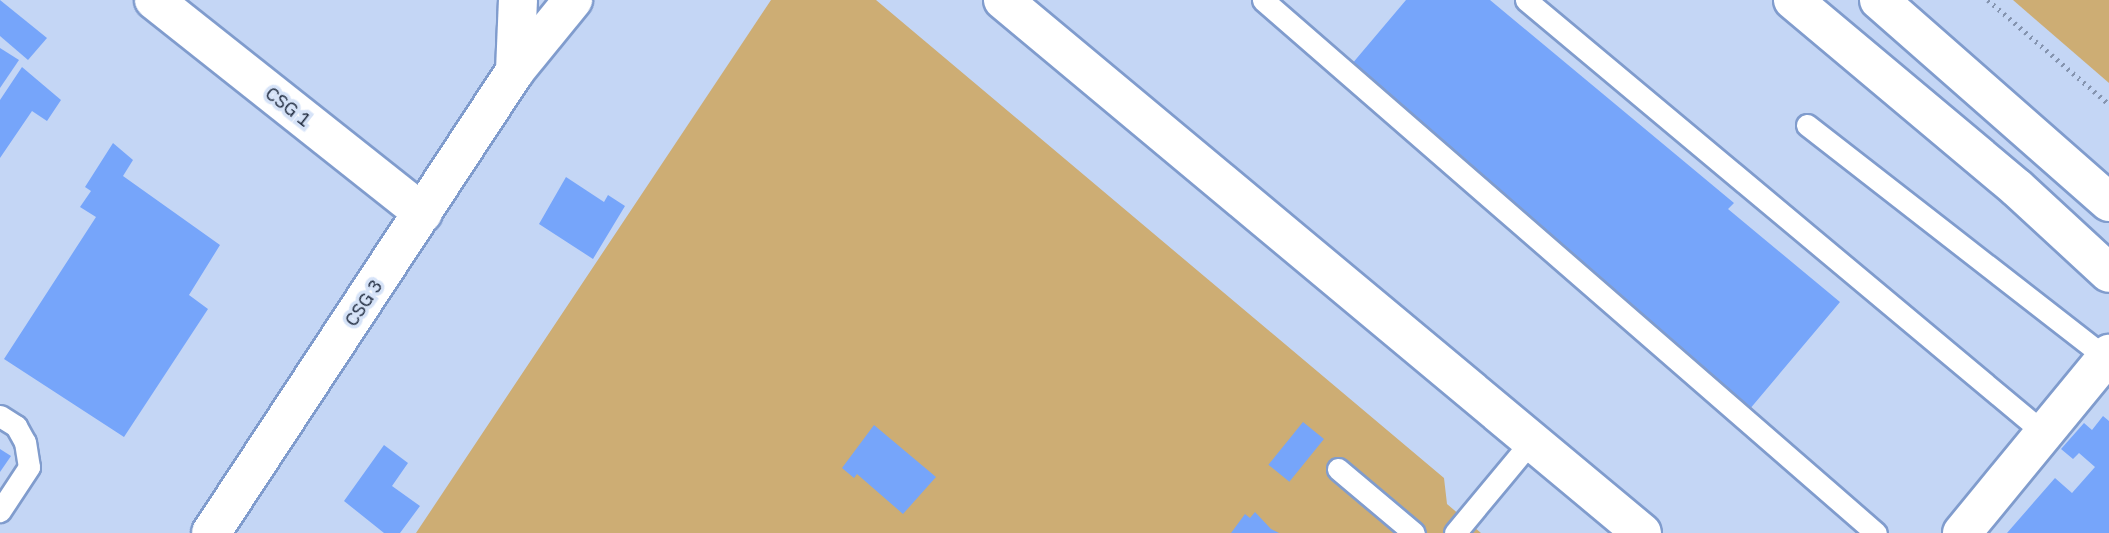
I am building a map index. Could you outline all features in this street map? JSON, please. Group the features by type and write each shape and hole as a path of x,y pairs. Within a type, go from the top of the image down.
{"street":[{"name":"CSG 1","path":"154,0 423,213"},
{"path":"515,71 518,0"},
{"name":"CSG 3","path":"211,533 515,71 573,0"},
{"path":"1003,0 1533,439 1642,533"},
{"path":"1793,0 2017,188 2109,273"},
{"path":"1879,0 2109,202"},
{"path":"1962,533 2108,357"}],"lane":[{"path":"1263,0 1876,533"},
{"path":"1526,0 2044,433"},
{"path":"1807,125 2108,357"},
{"path":"0,416 16,426 25,442 29,467 0,511"},
{"path":"1455,533 1533,439"},
{"path":"1338,469 1414,533"}],"path":[{"path":"1988,0 2109,104"}],"shaded area":[{"path":"771,0 876,0 1444,478 1447,504 1481,533 416,533"},
{"path":"2013,0 2109,0 2109,83"}],"building":[{"path":"0,0 47,38 28,60 0,36"},
{"path":"1406,0 1490,0 1734,203 1728,209 1840,302 1749,410 1346,71"},
{"path":"0,48 19,60 0,88"},
{"path":"22,67 61,100 47,121 32,111 0,158 0,100"},
{"path":"113,143 133,160 123,176 220,245 189,295 208,309 124,437 4,359 96,217 80,207 91,191 85,187"},
{"path":"566,177 604,202 608,195 625,206 593,259 539,224"},
{"path":"2103,416 2109,421 2109,533 2007,533 2055,478 2072,493 2095,467 2079,453 2073,459 2061,449 2084,423 2092,430"},
{"path":"1303,422 1324,439 1289,482 1268,465"},
{"path":"874,425 936,477 903,514 857,474 854,478 842,468"},
{"path":"384,445 408,463 392,486 420,506 400,533 384,533 344,501"},
{"path":"0,449 11,456 0,472"},
{"path":"1255,512 1271,529 1279,533 1231,533 1245,514 1250,518"}]}
